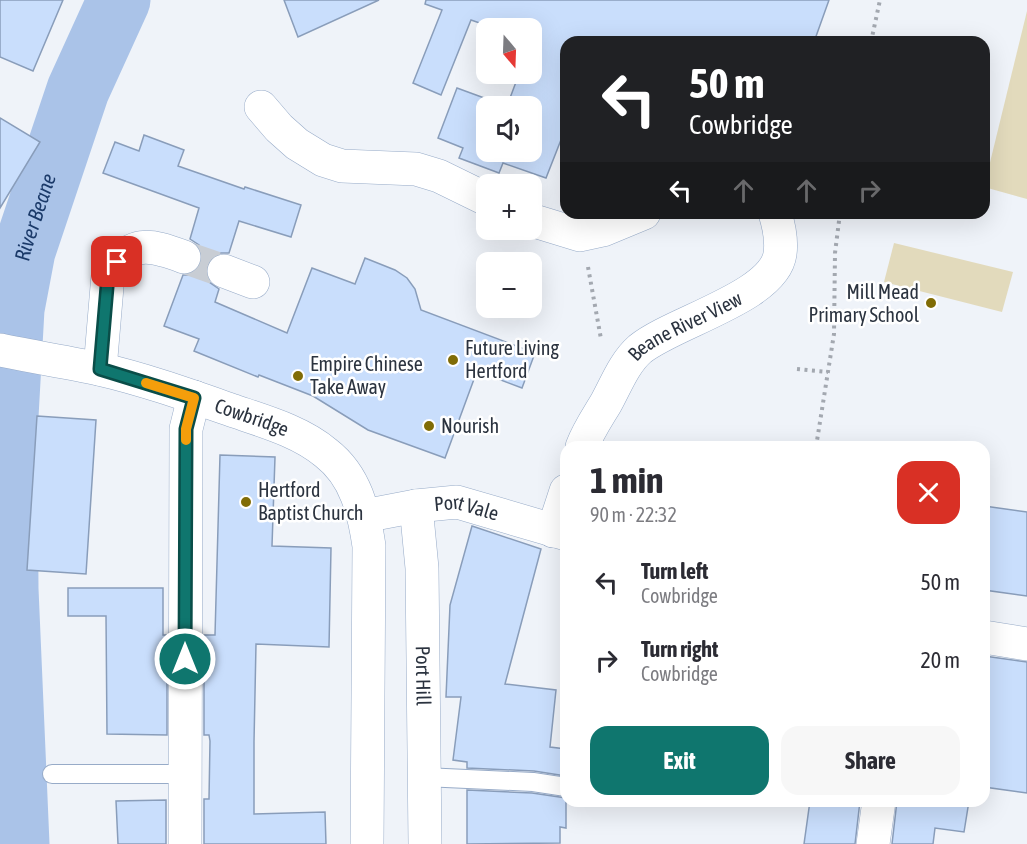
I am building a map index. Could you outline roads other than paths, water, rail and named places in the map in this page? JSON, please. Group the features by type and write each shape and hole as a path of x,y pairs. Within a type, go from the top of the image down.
{"street":[{"path":"261,107 297,144 323,160 342,166 416,169 439,176 476,194"},
{"path":"542,223 580,235 603,230 630,219"},
{"name":"Beane River View","path":"585,441 625,367 640,350 747,293 770,276 780,256 780,233 776,219"},
{"path":"100,369 108,275 117,262 125,253 142,247 156,247 184,257"},
{"name":"Cowbridge","path":"0,350 100,369 282,427 326,453 341,468 359,499 364,516"},
{"path":"185,844 186,429 194,398"},
{"name":"Port Vale","path":"364,516 416,506 457,502 559,532"},
{"name":"Port Hill","path":"416,506 422,568 425,844"},
{"path":"364,516 369,546 367,844"},
{"path":"990,637 1027,644"},
{"path":"873,844 878,807"}],"lane":[{"path":"52,774 184,774"},
{"path":"424,777 532,783 560,787"}],"waterway":[{"name":"River Beane","path":"18,844 7,589 6,434 13,309 24,251 78,90 119,0"}],"tunnel":[{"path":"184,257 224,271"}],"place":[{"name":"Mill Mead Primary School","path":"931,303"},
{"name":"Future Living Hertford","path":"453,360"},
{"name":"Empire Chinese Take Away","path":"298,376"},
{"name":"Nourish","path":"429,426"},
{"name":"Hertford Baptist Church","path":"246,502"}]}
